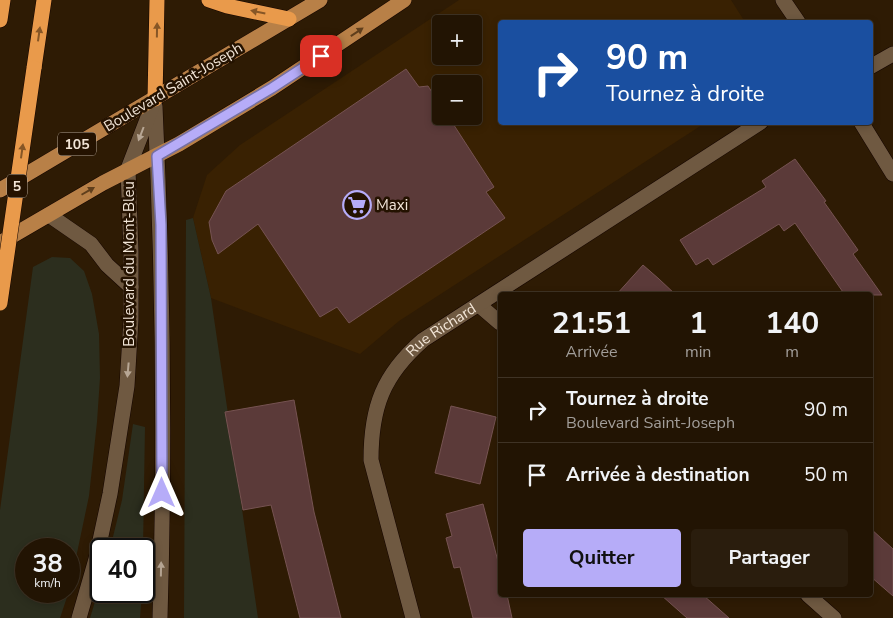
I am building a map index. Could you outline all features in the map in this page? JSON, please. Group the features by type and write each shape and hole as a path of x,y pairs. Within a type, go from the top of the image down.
{"highway":[{"path":"0,20 3,0"},
{"name":"5","path":"0,303 44,0"},
{"path":"154,99 157,0"},
{"path":"209,0 222,5 289,19"}],"main road":[{"name":"Boulevard Saint-Joseph","path":"0,190 320,0"},
{"path":"0,243 128,169 157,156 272,88 404,0"}],"street":[{"path":"783,0 797,20"},
{"path":"873,65 893,54"},
{"name":"Boulevard du Mont-Bleu","path":"154,99 161,225 160,618"},
{"name":"Boulevard du Mont-Bleu","path":"78,618 96,559 118,452 130,351 131,286 128,169 154,99"},
{"name":"Rue Richard","path":"499,292 756,125"},
{"path":"863,125 893,174"},
{"path":"48,215 91,244 107,265 131,286"},
{"name":"Rue Richard","path":"413,618 371,460 371,436 375,412 382,392 405,356 423,340 498,293"},
{"path":"479,305 498,321"},
{"path":"810,597 834,618"}],"shaded area":[{"path":"459,0 731,0 744,20 498,20 498,125 702,125 399,321 360,354 211,298 193,218 207,175 240,145 432,18 432,65 482,65 482,15 436,15"}],"green space":[{"path":"193,218 211,298 258,618 184,618 186,220"},
{"path":"52,257 70,258 84,271 92,294 99,334 100,378 97,422 89,496 80,539 15,538 15,603 65,603 60,618 0,618 0,510 33,267"},
{"path":"133,424 145,427 143,538 113,538 122,500"},
{"path":"95,603 141,603 140,618 90,618"}],"building":[{"name":"Maxi","path":"406,69 419,87 428,86 432,92 432,125 454,125 494,187 486,192 505,218 349,323 337,307 320,317 258,224 218,254 212,240 209,222 226,191"},
{"path":"795,159 826,201 824,202 858,250 853,254 882,295 873,295 873,292 843,292 795,223 784,231 779,224 713,265 708,258 696,265 680,240 766,187 762,181"},
{"path":"643,265 673,292 619,292"},
{"path":"294,400 314,512 341,618 300,618 271,505 243,510 225,412"},
{"path":"451,406 496,417 480,484 435,473"},
{"path":"483,504 498,561 498,597 507,597 512,618 473,618 460,567 454,568 446,538 452,536 446,514"},
{"path":"873,531 893,549 893,596 873,579"},
{"path":"663,597 705,597 729,618 687,618"}],"place":[{"name":"Maxi","path":"357,205"}],"route":[{"path":"162,493 161,225 157,156 272,88 321,56"}]}
